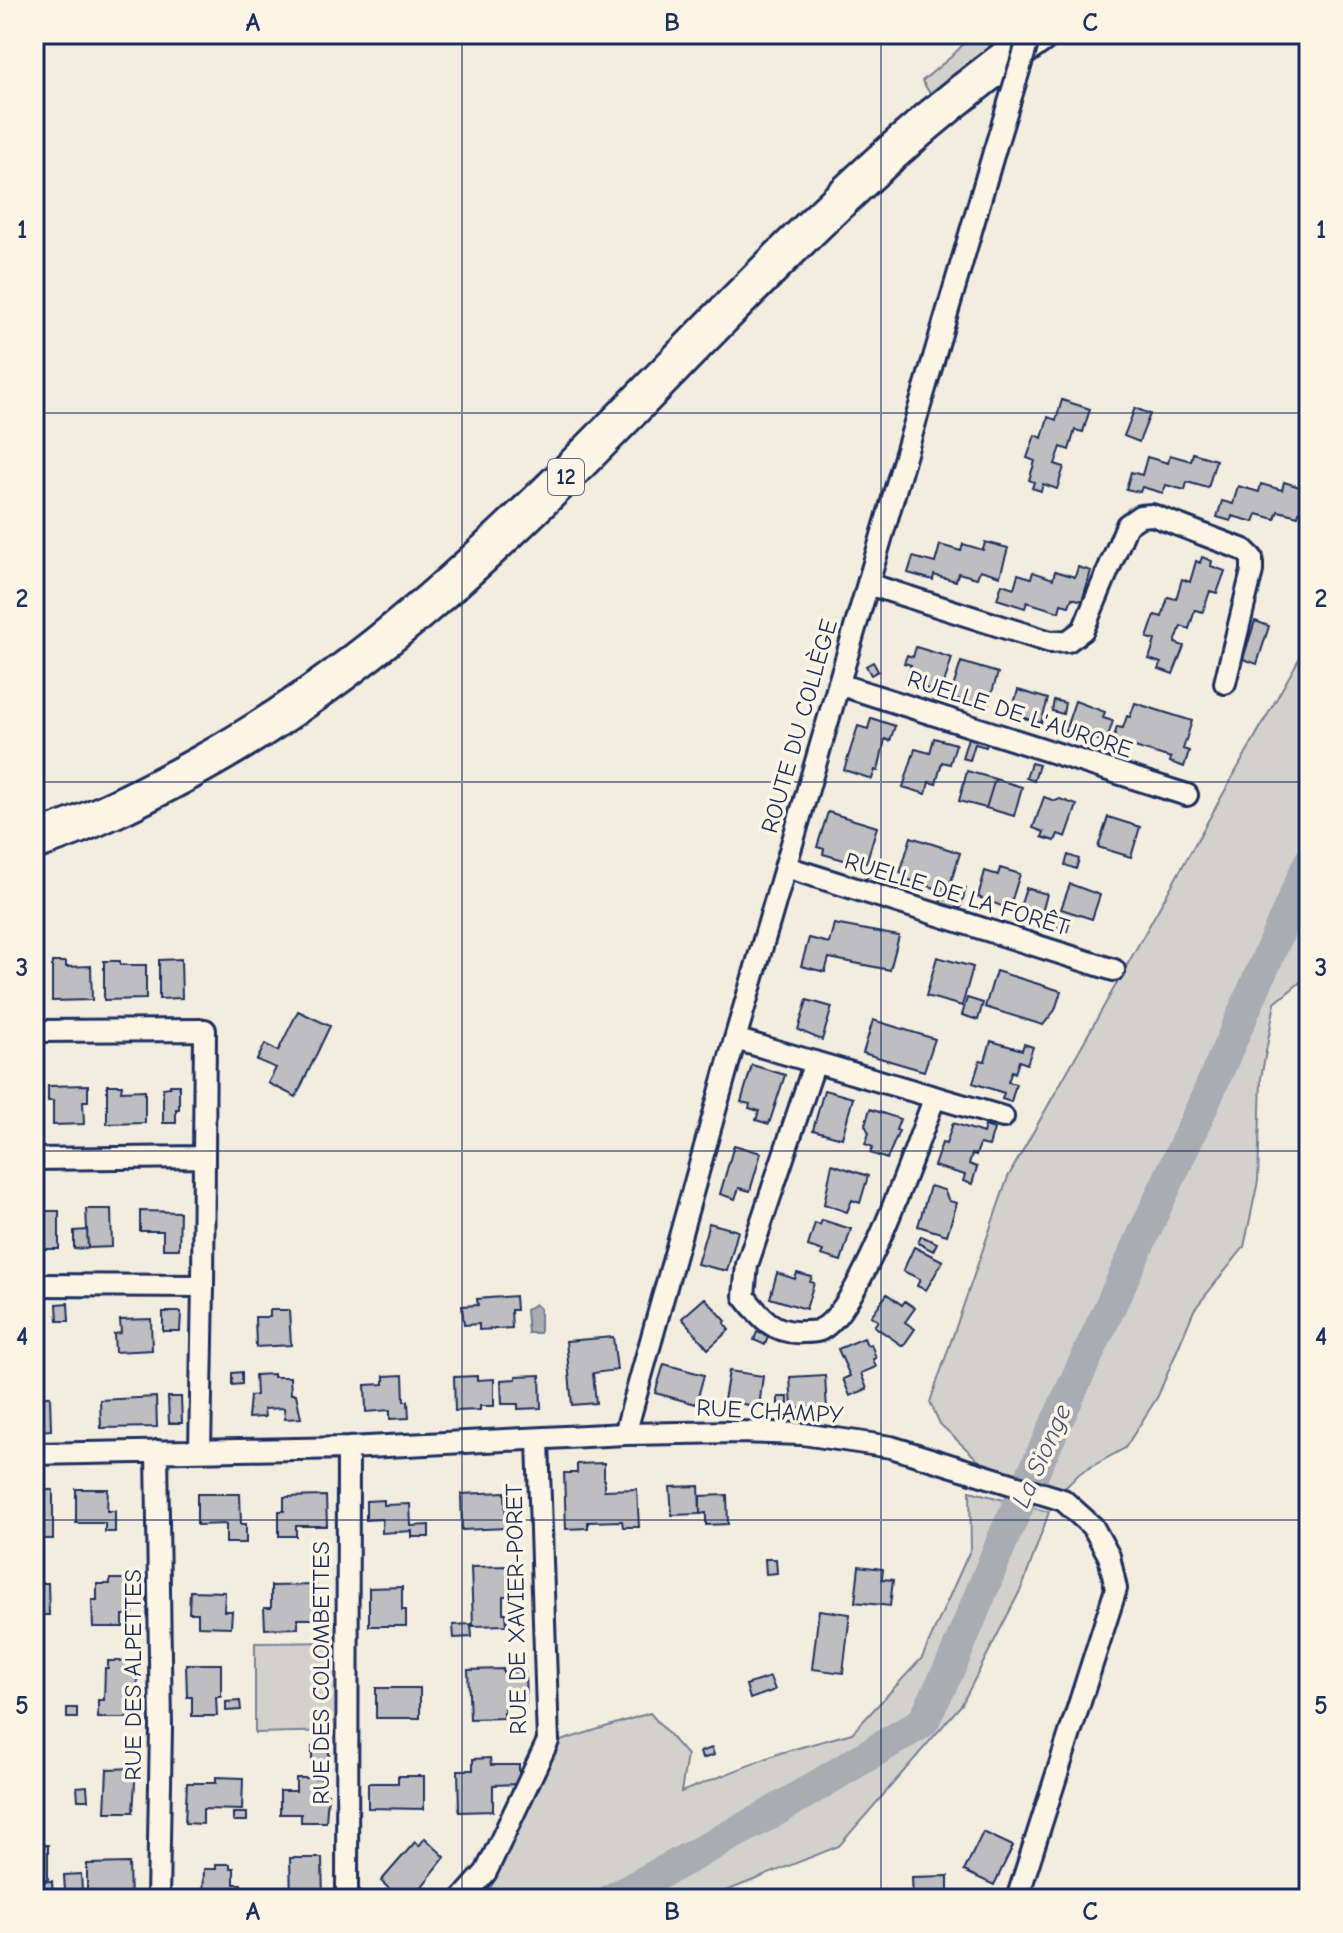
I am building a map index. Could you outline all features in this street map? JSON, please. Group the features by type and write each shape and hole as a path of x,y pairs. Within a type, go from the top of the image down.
{"highway":[{"name":"12","path":"34,841 163,785 225,751 296,707 404,624 531,511 771,268 895,149 959,94 1040,34"}],"street":[{"name":"ROUTE DU COLLÈGE","path":"625,1434 735,1039 1030,34"},
{"path":"868,584 1050,642 1068,641 1083,630 1127,525 1140,516 1152,515 1244,550 1252,558 1252,571 1225,683"},
{"name":"RUELLE DE L'AURORE","path":"838,684 1187,795"},
{"name":"RUELLE DE LA FORÊT","path":"786,867 1114,970"},
{"path":"34,1031 205,1030 200,1450"},
{"path":"735,1039 1003,1117"},
{"path":"815,1062 747,1265 744,1296 763,1320 787,1333 819,1331 844,1309 876,1246 935,1097"},
{"path":"34,1159 202,1157"},
{"path":"34,1285 203,1286"},
{"name":"RUE CHAMPY","path":"34,1454 348,1448 625,1434 803,1434 891,1447 1056,1497 1076,1510 1093,1527 1109,1556 1116,1589 1017,1899"},
{"name":"RUE DE XAVIER-PORET","path":"462,1899 486,1872 548,1741 538,1440"},
{"name":"RUE DES COLOMBETTES","path":"347,1899 348,1448"},
{"name":"RUE DES ALPETTES","path":"157,1451 161,1727 158,1899"}],"shaded area":[{"path":"973,34 1011,34 931,95 922,81"},
{"path":"1309,641 1309,975 1275,1003 1261,1078 1258,1181 1244,1247 1194,1310 1158,1396 1125,1448 1080,1473 1056,1497 997,1478 940,1424 930,1402 1008,1177"},
{"path":"535,1304 540,1309 540,1333 528,1333 526,1310"},
{"path":"970,1491 1049,1512 1023,1585 962,1704 839,1846 706,1899 474,1899 491,1887 557,1742 650,1713 687,1755 681,1792 780,1753 852,1733 922,1658 971,1548"},
{"path":"341,1642 341,1731 255,1733 255,1643"}],"building":[{"path":"1062,400 1090,409 1083,432 1075,430 1069,450 1061,447 1055,464 1064,467 1057,489 1043,484 1041,491 1032,488 1034,482 1029,480 1035,461 1027,458 1035,435 1042,438 1048,417 1056,420"},
{"path":"1135,408 1150,414 1139,442 1124,436"},
{"path":"1193,453 1216,460 1208,488 1187,482 1185,490 1166,485 1163,493 1142,487 1140,492 1126,489 1131,472 1142,475 1147,457 1168,463 1170,455 1191,461"},
{"path":"1284,482 1306,489 1298,516 1278,511 1275,519 1257,514 1254,522 1232,516 1231,521 1217,517 1222,501 1233,504 1238,486 1259,492 1261,484 1282,490"},
{"path":"985,542 1008,548 1000,576 980,570 977,578 958,573 956,581 934,575 933,580 908,573 913,557 935,563 940,545 961,551 963,544 983,550"},
{"path":"1202,557 1212,561 1211,566 1225,571 1217,593 1210,591 1203,612 1195,610 1189,629 1181,626 1175,643 1184,646 1173,674 1159,669 1161,663 1149,659 1155,640 1147,638 1155,615 1162,617 1168,597 1176,599 1182,579 1190,582 1196,561 1200,563"},
{"path":"1078,567 1091,571 1082,601 1072,598 1069,606 1061,604 1059,612 1027,602 1025,608 997,599 1002,584 1014,588 1018,574 1031,578 1033,572 1053,579 1055,571 1075,577"},
{"path":"1255,621 1269,626 1257,664 1243,659"},
{"path":"916,647 952,658 941,693 905,682 911,665 904,663 907,655 913,657"},
{"path":"873,662 878,671 871,675 866,666"},
{"path":"961,662 998,673 987,708 950,697"},
{"path":"1018,690 1048,699 1041,723 1011,714"},
{"path":"1054,700 1065,703 1063,714 1052,711"},
{"path":"1075,701 1105,712 1103,718 1113,721 1106,742 1065,731"},
{"path":"1135,703 1192,721 1183,749 1189,751 1184,767 1170,762 1171,758 1128,745 1127,749 1112,744 1117,727 1123,728"},
{"path":"871,718 895,726 890,741 885,739 878,771 875,770 872,779 844,770 858,726 868,729"},
{"path":"970,731 989,737 986,747 975,744 970,760 962,758"},
{"path":"934,738 956,744 950,764 942,762 936,784 929,782 926,794 903,787 915,749 930,753"},
{"path":"1031,763 1039,765 1034,781 1026,778"},
{"path":"967,771 995,779 986,808 959,801"},
{"path":"995,779 1022,787 1014,816 986,808"},
{"path":"1044,797 1077,805 1066,837 1058,834 1055,841 1042,837 1044,832 1033,828"},
{"path":"828,812 877,827 866,863 859,861 858,864 823,854 824,849 817,847"},
{"path":"1108,817 1140,827 1131,857 1098,847"},
{"path":"911,837 960,853 949,888 942,886 941,890 906,879 907,875 900,873"},
{"path":"1068,855 1079,859 1076,869 1065,865"},
{"path":"1000,868 1020,874 1009,909 978,897 985,871 998,875"},
{"path":"870,869 893,876 889,888 866,880"},
{"path":"950,883 966,888 960,909 940,903 945,887 949,888"},
{"path":"1070,884 1100,895 1092,919 1061,909"},
{"path":"1026,888 1047,894 1042,913 1020,907"},
{"path":"1060,913 1071,916 1067,931 1056,928"},
{"path":"834,924 899,936 890,970 829,958 825,972 801,966 809,938 829,943"},
{"path":"937,957 973,967 962,1006 926,996"},
{"path":"181,959 182,998 159,999 159,960"},
{"path":"104,961 120,961 120,965 146,965 146,999 104,1000"},
{"path":"52,962 66,962 66,967 91,966 92,1000 52,1001"},
{"path":"39,968 39,1000 34,1000 34,970"},
{"path":"996,971 1061,991 1055,1010 1043,1025 985,1007"},
{"path":"967,998 983,1003 978,1020 962,1015"},
{"path":"807,1000 832,1007 822,1040 798,1030"},
{"path":"298,1011 330,1026 296,1097 268,1083 276,1068 257,1060 265,1044 278,1051"},
{"path":"873,1020 935,1039 924,1071 863,1053"},
{"path":"991,1041 1022,1050 1024,1044 1033,1047 1027,1064 1019,1061 1015,1073 1012,1071 1008,1082 1016,1084 1011,1102 1002,1099 1004,1093 973,1083 980,1060 985,1061"},
{"path":"752,1065 785,1075 769,1124 756,1120 759,1111 741,1102"},
{"path":"88,1085 88,1101 83,1101 84,1124 53,1125 53,1101 48,1101 48,1086"},
{"path":"107,1085 122,1085 121,1091 145,1090 145,1123 107,1124"},
{"path":"179,1085 179,1109 176,1109 176,1123 163,1123 163,1088"},
{"path":"824,1090 853,1098 842,1138 813,1130"},
{"path":"870,1109 900,1119 896,1130 899,1131 887,1159 870,1153 873,1147 865,1144 869,1133 865,1125"},
{"path":"953,1123 983,1133 985,1126 994,1129 989,1146 980,1144 976,1155 972,1154 969,1164 977,1167 972,1184 963,1181 965,1175 934,1166"},
{"path":"734,1145 761,1153 750,1191 739,1188 735,1199 720,1194"},
{"path":"832,1164 868,1176 860,1203 852,1200 847,1212 824,1204"},
{"path":"930,1186 944,1190 949,1201 957,1203 947,1235 918,1226"},
{"path":"86,1209 111,1209 112,1247 88,1248"},
{"path":"34,1211 59,1211 59,1249 35,1249"},
{"path":"140,1211 180,1212 179,1249 163,1249 163,1231 140,1231"},
{"path":"822,1220 851,1229 841,1261 821,1255 823,1251 808,1246 815,1223 820,1225"},
{"path":"709,1223 738,1231 727,1271 697,1264"},
{"path":"87,1230 88,1248 74,1249 74,1231"},
{"path":"921,1236 937,1243 933,1251 918,1243"},
{"path":"914,1247 943,1261 926,1290 917,1286 920,1279 903,1271"},
{"path":"777,1273 795,1279 797,1273 812,1277 810,1282 814,1283 806,1309 770,1298"},
{"path":"887,1294 902,1305 905,1301 915,1308 905,1322 915,1329 903,1346 874,1326 878,1321 871,1316"},
{"path":"515,1296 516,1310 511,1310 512,1328 479,1330 479,1324 464,1325 462,1306 478,1305 477,1299"},
{"path":"705,1298 726,1321 724,1323 729,1330 708,1349 682,1318"},
{"path":"68,1303 69,1321 58,1321 57,1304"},
{"path":"270,1310 289,1310 291,1345 256,1347 255,1317 270,1317"},
{"path":"163,1312 181,1312 180,1331 163,1331"},
{"path":"151,1319 152,1350 115,1352 114,1334 121,1333 120,1320"},
{"path":"36,1322 37,1350 34,1350"},
{"path":"757,1332 768,1336 765,1345 754,1340"},
{"path":"613,1337 617,1370 593,1373 596,1403 572,1405 566,1341"},
{"path":"864,1338 867,1345 871,1344 876,1367 861,1373 867,1389 850,1396 843,1379 850,1376 838,1349"},
{"path":"664,1364 704,1375 696,1404 655,1393"},
{"path":"729,1371 763,1376 759,1407 738,1403 737,1408 723,1406"},
{"path":"242,1372 242,1384 232,1385 232,1373"},
{"path":"273,1374 273,1377 290,1377 291,1394 296,1394 301,1418 285,1419 284,1408 264,1409 265,1417 248,1418 250,1396 256,1395 255,1375"},
{"path":"403,1375 404,1401 408,1401 409,1418 390,1419 390,1410 366,1412 365,1385 384,1384 384,1376"},
{"path":"540,1375 541,1408 518,1409 518,1404 502,1404 501,1380"},
{"path":"825,1375 827,1411 812,1412 811,1407 792,1409 790,1377"},
{"path":"477,1376 477,1380 494,1379 494,1406 455,1411 454,1377"},
{"path":"41,1390 41,1396 50,1396 51,1430 34,1431 34,1391"},
{"path":"156,1397 157,1427 101,1428 100,1400"},
{"path":"168,1397 181,1397 182,1423 169,1423"},
{"path":"778,1397 788,1397 788,1404 778,1404"},
{"path":"604,1463 604,1490 637,1489 639,1527 623,1527 622,1521 588,1522 588,1528 566,1529 564,1473 577,1473 577,1464"},
{"path":"699,1486 700,1514 672,1515 670,1487"},
{"path":"76,1489 108,1489 107,1511 115,1511 115,1532 105,1532 105,1523 76,1523"},
{"path":"34,1490 53,1490 53,1539 34,1539"},
{"path":"505,1492 506,1528 462,1530 461,1494"},
{"path":"197,1494 240,1494 241,1524 246,1524 246,1543 226,1543 226,1524 197,1525"},
{"path":"727,1495 728,1524 706,1525 706,1513 700,1514 700,1496"},
{"path":"326,1496 327,1526 296,1526 296,1536 279,1536 279,1511 284,1511 284,1497"},
{"path":"384,1500 384,1505 410,1504 411,1526 429,1525 429,1537 412,1537 412,1531 382,1533 382,1519 366,1520 366,1501"},
{"path":"765,1559 776,1559 777,1573 766,1574"},
{"path":"509,1566 509,1596 503,1596 507,1625 473,1626 471,1567"},
{"path":"859,1566 883,1569 882,1579 893,1580 890,1606 855,1602"},
{"path":"110,1579 133,1579 133,1615 123,1615 123,1627 93,1627 92,1600 97,1600 97,1584 110,1584"},
{"path":"34,1583 48,1583 49,1615 42,1615 42,1623 34,1623"},
{"path":"316,1585 317,1619 298,1619 298,1628 265,1629 264,1608 271,1608 271,1586"},
{"path":"402,1587 406,1626 369,1626 369,1588"},
{"path":"190,1591 225,1592 224,1611 232,1611 231,1627 198,1626 198,1613 189,1613"},
{"path":"819,1610 850,1614 843,1673 812,1669"},
{"path":"471,1624 472,1637 454,1638 453,1625"},
{"path":"108,1661 134,1661 134,1667 138,1667 137,1704 129,1704 129,1718 98,1718 98,1700 104,1700"},
{"path":"186,1664 221,1664 221,1697 216,1697 217,1716 192,1716 192,1697 187,1697"},
{"path":"503,1669 503,1672 525,1672 526,1703 504,1704 504,1718 470,1719 468,1670"},
{"path":"34,1673 39,1673 39,1704 34,1704"},
{"path":"770,1677 775,1690 750,1699 746,1685"},
{"path":"376,1688 420,1688 420,1718 376,1718"},
{"path":"240,1701 241,1710 226,1711 226,1702"},
{"path":"67,1708 77,1708 77,1718 67,1718"},
{"path":"329,1746 329,1768 312,1768 312,1747"},
{"path":"712,1748 714,1755 702,1759 700,1752"},
{"path":"490,1758 491,1765 519,1765 519,1784 493,1785 493,1811 459,1812 458,1770 473,1770 473,1759"},
{"path":"136,1768 133,1812 105,1812 107,1769"},
{"path":"398,1776 424,1776 424,1809 368,1808 368,1783 398,1783"},
{"path":"216,1777 243,1778 242,1810 203,1809 203,1824 185,1823 187,1783 216,1783"},
{"path":"296,1778 324,1778 323,1794 328,1794 326,1822 301,1822 301,1814 280,1814 280,1791 296,1791"},
{"path":"87,1786 88,1800 78,1800 77,1787"},
{"path":"233,1813 247,1813 247,1821 233,1821"},
{"path":"983,1832 1013,1846 994,1885 964,1871"},
{"path":"425,1838 445,1857 416,1899 400,1899 381,1881 415,1842 419,1846"},
{"path":"34,1845 48,1845 48,1879 34,1879"},
{"path":"290,1858 322,1858 323,1899 291,1899"},
{"path":"129,1863 130,1899 87,1899 87,1864"},
{"path":"216,1864 230,1864 230,1868 234,1868 234,1884 241,1884 241,1899 203,1898 204,1869 216,1869"},
{"path":"81,1874 82,1890 65,1891 64,1875"},
{"path":"948,1876 948,1894 952,1899 913,1899 912,1877"},
{"path":"52,1881 53,1899 34,1899 34,1882"}],"waterway":[{"name":"La Sionge","path":"612,1899 770,1814 923,1722 953,1661 1005,1534 1203,1105 1309,863"}]}
